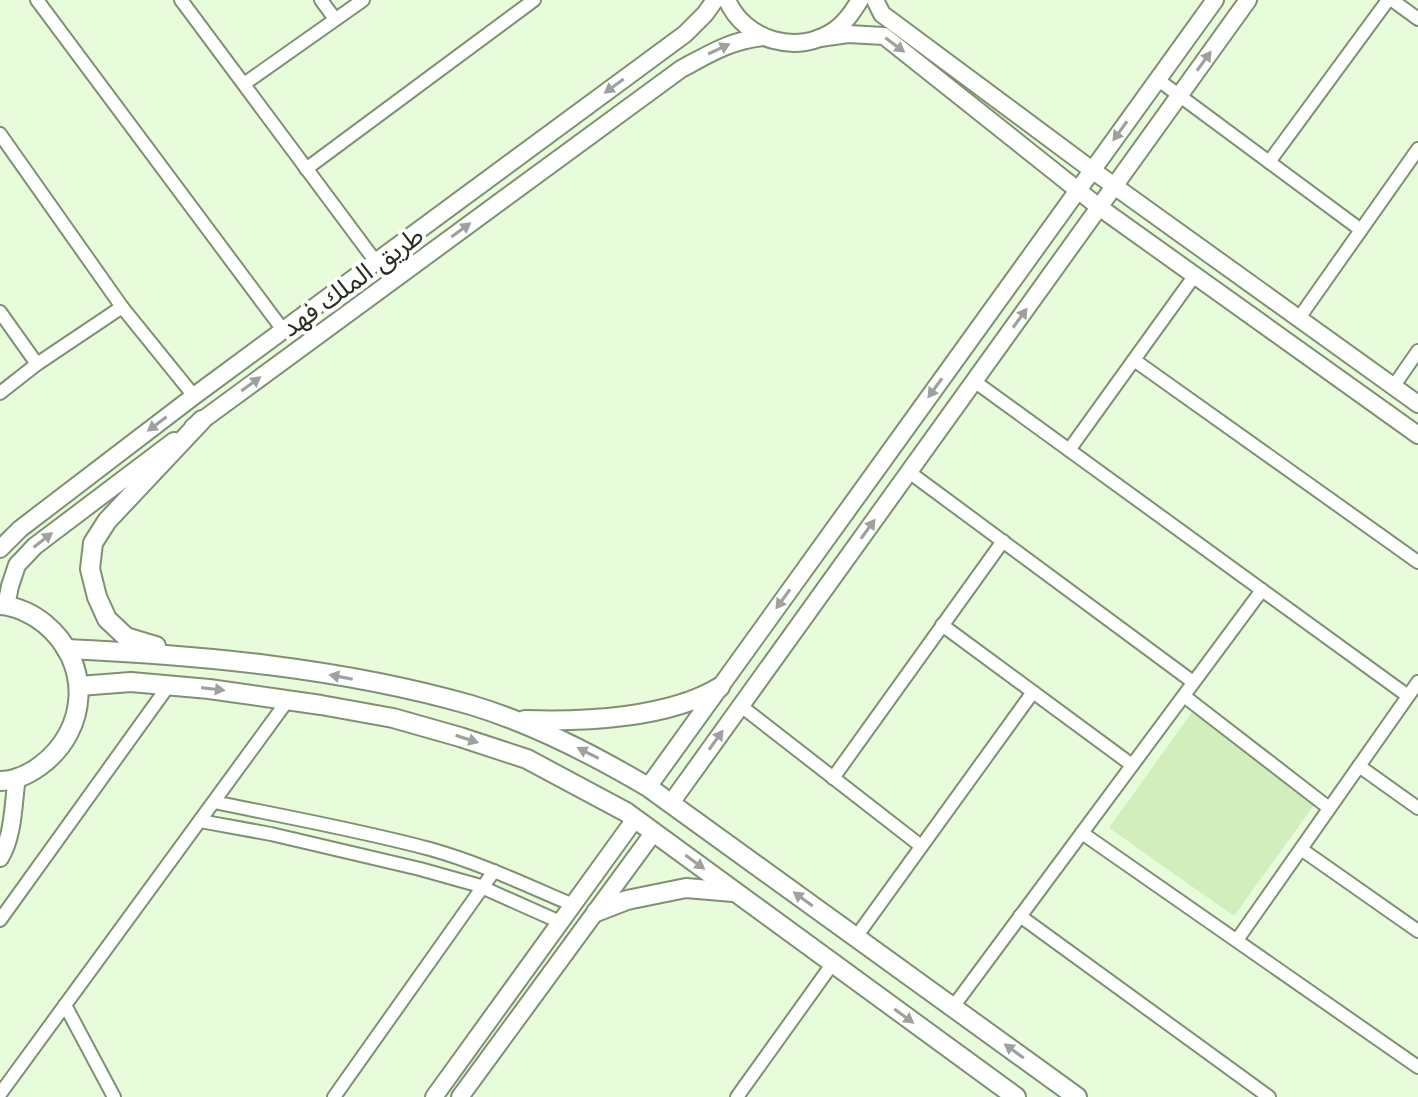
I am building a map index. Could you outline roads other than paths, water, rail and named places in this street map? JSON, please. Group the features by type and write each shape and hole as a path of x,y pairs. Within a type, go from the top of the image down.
{"main road":[{"path":"185,656 126,637 107,619 90,569 93,543 107,521 202,420"},
{"path":"3,606 34,616 57,635 73,660 79,686 77,712 68,736 52,757 31,772 8,779"},
{"path":"66,649 220,659 328,674 472,706 537,729 591,753 648,787 1077,1097"},
{"path":"79,686 131,682 209,689 393,718 539,765 654,832 1016,1097"},
{"path":"510,719 559,721 648,712 680,706 720,687"},
{"path":"596,912 627,900 686,888 737,893"}],"street":[{"path":"37,0 283,330"},
{"path":"181,0 376,262"},
{"path":"321,0 335,19"},
{"path":"244,84 363,0"},
{"path":"306,169 534,0"},
{"name":"طريق الملك فهد","path":"0,549 20,529 194,396 685,34 715,0"},
{"path":"727,0 737,18 749,29 783,43 802,43 848,34 884,36 1099,207 1418,435"},
{"path":"820,38 850,16 860,0"},
{"path":"875,0 882,14 1092,170 1418,404"},
{"path":"648,787 1215,0"},
{"path":"671,803 1248,0"},
{"path":"1269,162 1390,0 1418,19"},
{"name":"طريق الملك فهد","path":"3,606 17,565 35,546 202,420 671,76 741,39 763,37"},
{"path":"655,56 671,76"},
{"path":"1157,79 1361,230"},
{"path":"0,134 122,307 194,396"},
{"path":"1299,318 1418,149"},
{"path":"1069,450 1195,275"},
{"path":"0,393 122,307"},
{"path":"0,312 37,364"},
{"path":"1393,387 1418,351"},
{"path":"1134,360 1418,562"},
{"path":"974,381 1408,696"},
{"path":"909,472 1193,682"},
{"path":"0,543 20,529"},
{"path":"833,778 1003,541"},
{"path":"953,1007 1262,590"},
{"path":"942,625 1132,765"},
{"path":"1237,940 1418,682"},
{"path":"0,920 169,685"},
{"path":"856,937 1033,692"},
{"path":"1184,696 1329,808"},
{"path":"0,1094 288,700"},
{"path":"741,706 921,846"},
{"path":"1359,766 1418,808"},
{"path":"0,858 11,828 8,779"},
{"path":"214,802 431,849 494,871 573,905"},
{"path":"434,1097 635,819"},
{"path":"200,821 271,834 420,869 483,888 560,922"},
{"path":"460,1097 654,832"},
{"path":"1082,833 1418,1067"},
{"path":"1301,849 1418,931"},
{"path":"334,1097 494,871"},
{"path":"1020,916 1269,1097"},
{"path":"737,1097 833,963"},
{"path":"65,1005 114,1097"}]}
